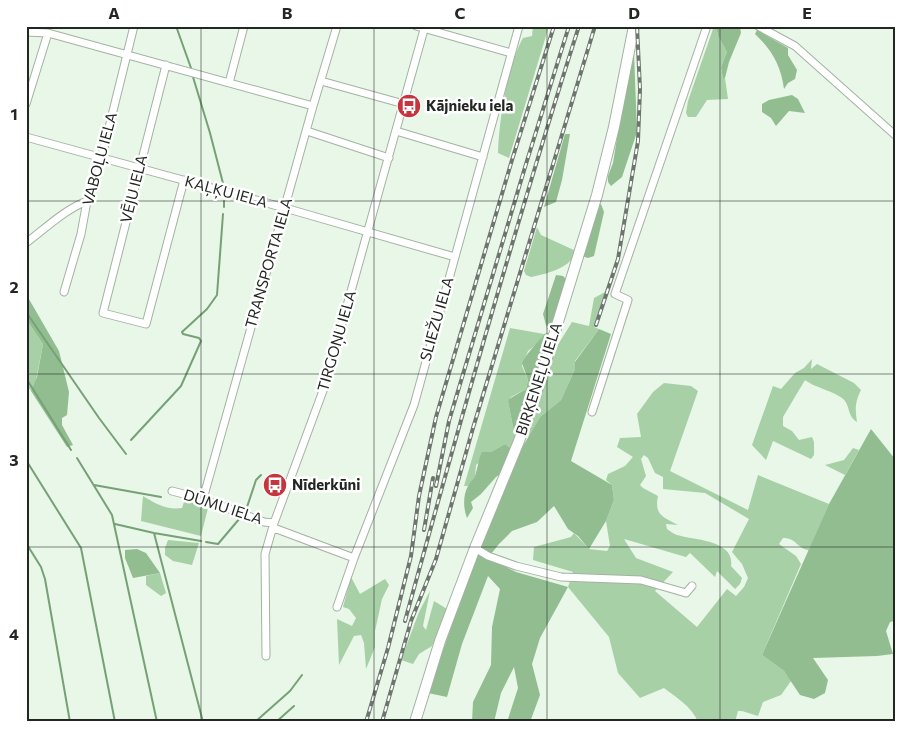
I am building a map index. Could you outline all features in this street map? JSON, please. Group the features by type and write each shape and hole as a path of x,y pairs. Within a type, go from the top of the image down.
{"main road":[{"name":"BIRĶENEĻU IELA","path":"415,722 440,641 534,400 597,195 614,127 634,26"}],"street":[{"name":"VABOĻU IELA","path":"64,292 81,234 87,202 95,184 134,26"},
{"path":"228,83 244,26"},
{"name":"TRANSPORTA IELA","path":"203,499 337,26"},
{"path":"416,26 512,53"},
{"name":"SLIEŽU IELA","path":"337,606 414,405 519,26"},
{"path":"592,412 628,300 615,294 707,26"},
{"path":"758,26 795,46 895,135"},
{"name":"TIRGOŅU IELA","path":"266,656 265,554 324,388 425,27"},
{"path":"26,32 48,33 313,106"},
{"path":"26,104 48,33"},
{"name":"VĒJU IELA","path":"166,65 103,313 146,324 184,180"},
{"path":"321,81 404,104"},
{"path":"307,130 389,158"},
{"path":"396,131 483,157"},
{"name":"KAĻĶU IELA","path":"26,137 455,257"},
{"path":"26,243 56,219 78,205 87,202"},
{"name":"DŪMU IELA","path":"172,491 203,499 274,525 354,558"},
{"path":"475,548 488,556 516,566 562,577 641,580 686,593 692,586"}],"green space":[{"path":"533,26 549,26 509,158 498,153 505,94 517,50 523,38 532,36"},
{"path":"714,26 716,26 718,36 727,52 721,67 723,79 725,78 728,99 707,100 696,117 688,117 686,113 688,101"},
{"path":"716,26 740,26 741,33 723,79 721,67 727,52 718,36"},
{"path":"757,30 788,48 788,55 797,70 795,79 788,83 784,89 778,66 771,52 755,34"},
{"path":"634,52 637,132 622,177 611,186 608,182 608,176 613,163 619,110"},
{"path":"792,95 798,99 805,113 789,111 776,126 771,118 762,112 762,104 769,100"},
{"path":"565,134 570,134 556,202 544,207"},
{"path":"601,204 604,212 594,256 588,258 582,256 597,207"},
{"path":"537,227 541,235 576,251 574,257 564,266 551,272 531,277 526,275 524,271"},
{"path":"556,275 563,276 567,280 553,327 547,329 543,314"},
{"path":"605,292 594,327 599,329 575,361 575,369 561,400 540,417 529,436 525,435 551,356 572,322 589,326 594,298"},
{"path":"26,294 59,351 69,392 67,415 62,418 62,425 73,445 67,447 31,391 37,377 43,344 26,319"},
{"path":"26,319 43,344 36,380 31,391 26,384"},
{"path":"510,328 544,334 537,344 528,351 522,366 528,380 526,389 511,397 508,401 513,427 517,434 512,449 505,444 491,452 476,465 475,477 468,486 464,486"},
{"path":"599,329 611,334 571,461 612,485 614,500 606,521 589,549 578,536 568,529 554,506 537,522 512,531 491,554 479,545 516,458 540,417 561,400 575,369 575,362"},
{"path":"547,333 550,336 549,340 517,434 513,427 508,401 526,389 528,380 522,363 544,334"},
{"path":"812,359 811,369 817,364 854,383 861,390 856,406 857,422 852,418 847,404 842,398 805,380 783,417 783,426 792,431 799,440 812,437 814,455 811,459 773,441 766,460 752,445 773,386 781,389 795,373 804,368"},
{"path":"664,383 691,386 698,391 670,471 748,510 758,475 829,504 809,550 802,548 788,538 783,538 779,544 796,556 801,564 762,655 784,671 791,681 781,695 763,702 758,716 738,711 735,722 698,722 688,707 664,688 640,698 618,673 609,637 568,587 573,572 533,560 534,547 571,537 574,533 589,549 607,551 610,546 606,521 614,500 612,485 606,480 608,474 625,466 633,457 617,447 620,438 641,437 637,414 653,392","holes":["644,455 648,458 655,473 663,477 663,489 705,493 749,519 732,552 742,564 748,578 744,587 736,596 727,589 697,627 655,591 673,572 636,558 624,539 686,557 690,553 715,577 717,571 735,589 740,584 742,578 731,566 731,557 727,551 720,546 703,540 677,535 667,529 666,524 678,525 661,515 657,507 658,496 640,485 646,476 641,459"]},
{"path":"871,429 895,459 895,636 894,621 890,622 886,631 893,654 813,658 828,680 825,693 814,699 800,695 784,671 762,655 829,504"},
{"path":"505,444 512,449 504,471 471,502 473,508 467,518 464,497 468,486 475,476 482,452 491,452"},
{"path":"853,448 859,450 845,475 825,465 844,460"},
{"path":"143,496 166,507 182,508 185,499 208,508 201,536 141,521"},
{"path":"168,540 199,543 192,565 173,561 165,555"},
{"path":"137,549 146,553 160,573 133,578 125,558 125,550"},
{"path":"477,553 516,572 568,587 540,638 532,664 540,695 530,722 507,722 518,688 514,667 501,693 494,722 472,722 473,702 491,665 492,627 500,589 488,576 462,644 447,697 428,693"},
{"path":"160,573 166,593 161,596 146,585 146,576"},
{"path":"351,577 360,594 385,579 389,585 382,599 375,631 375,647 366,669 364,643 361,635 354,636 339,665 337,619 352,626 356,618 349,609 343,607"},
{"path":"430,591 423,626 426,630 434,601 447,609 432,646 419,654 413,664 401,660 419,612"}],"waterway":[{"path":"176,26 191,68"},
{"path":"193,77 224,187"},
{"path":"224,201 224,207"},
{"path":"131,440 181,386 201,341 199,338 183,334 182,332 207,309 217,295 223,214"},
{"path":"26,312 126,454"},
{"path":"26,378 71,450"},
{"path":"77,458 112,515 157,722"},
{"path":"26,460 81,548 115,722"},
{"path":"246,510 256,480 261,475"},
{"path":"94,485 161,497"},
{"path":"206,542 218,544 240,518"},
{"path":"115,524 201,541"},
{"path":"154,533 203,722"},
{"path":"26,543 41,567 45,579 70,722"},
{"path":"255,722 290,691 302,675"},
{"path":"276,722 294,706"}],"railway":[{"path":"366,722 388,648 411,556 419,496 436,417 554,26"},
{"path":"436,486 449,421 569,26"},
{"path":"405,621 489,322 579,26"},
{"path":"382,722 411,621 436,559 473,428 595,26"},
{"path":"596,325 618,259 638,141 640,89 637,26"},
{"path":"424,530 433,478"}],"place":[{"name":"Kājnieku iela","path":"409,106"},
{"name":"Nīderkūni","path":"275,485"}]}
